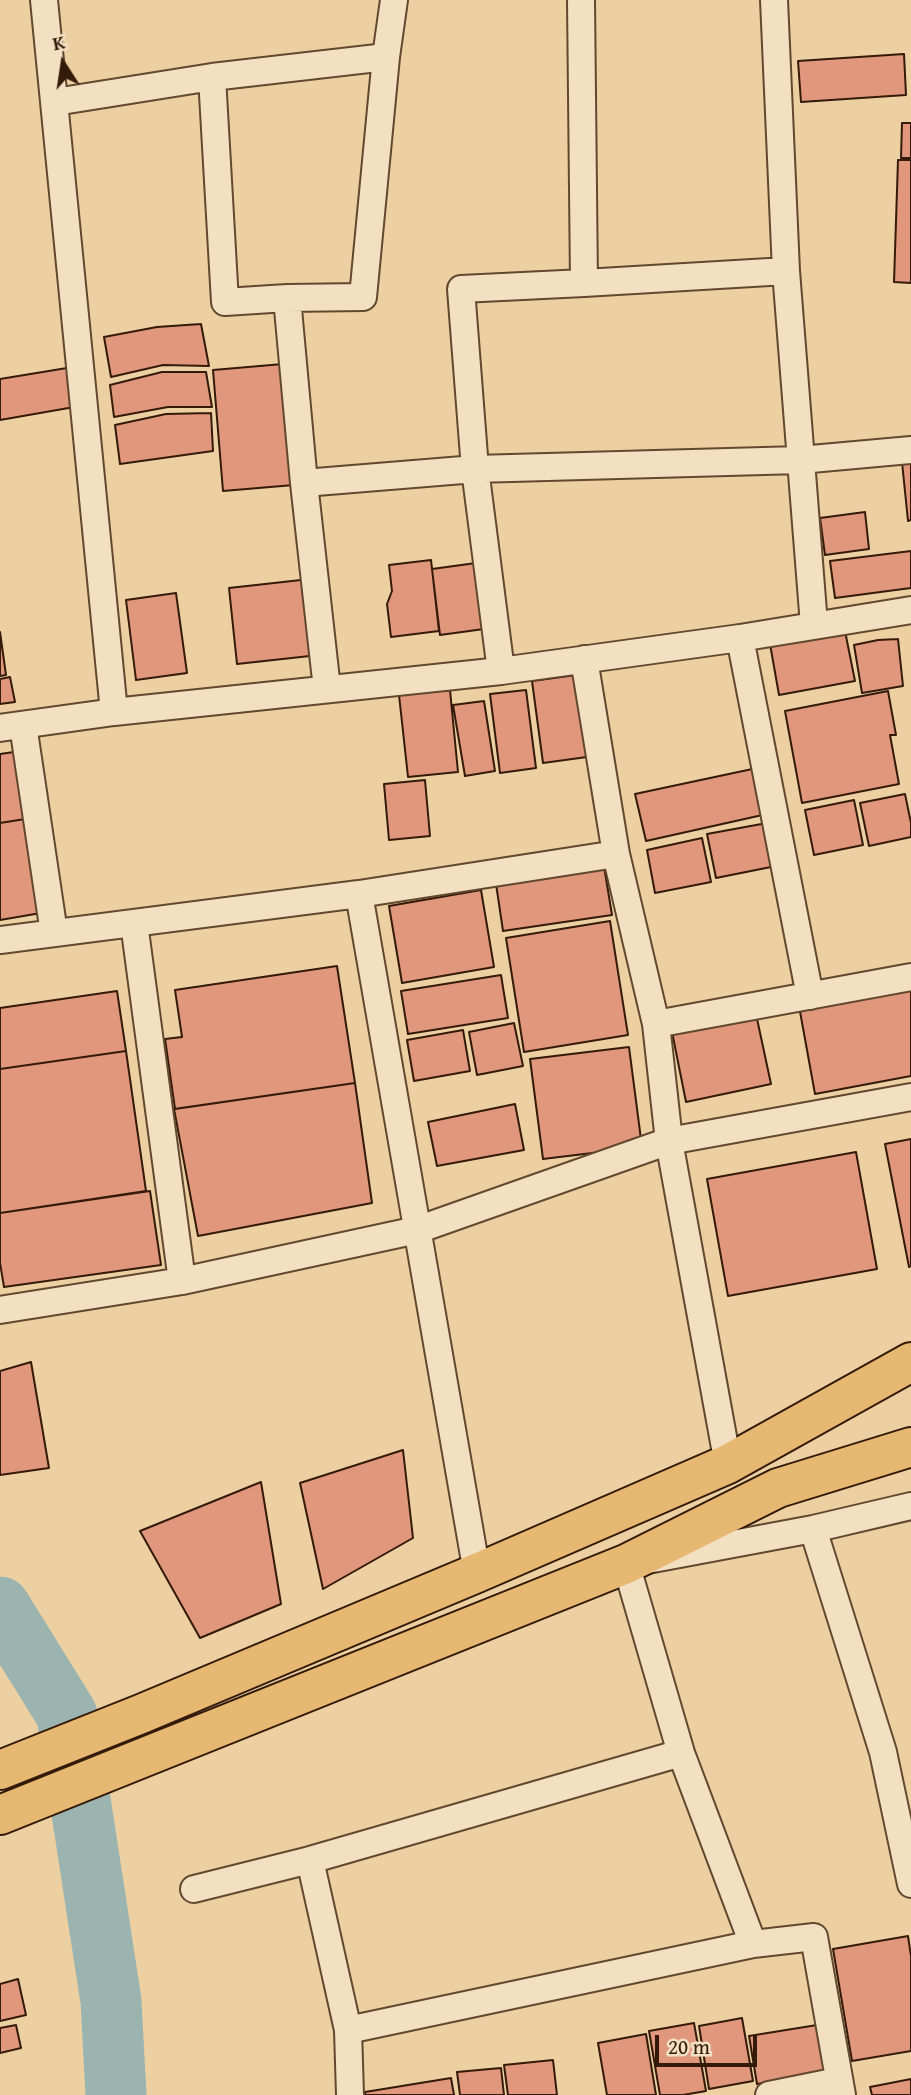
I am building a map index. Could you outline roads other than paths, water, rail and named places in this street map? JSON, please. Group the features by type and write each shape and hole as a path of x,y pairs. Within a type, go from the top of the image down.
{"main road":[{"path":"0,1770 477,1573 728,1464 911,1362"},
{"path":"4,1814 626,1564 778,1488 911,1447"}],"street":[{"path":"44,0 114,712"},
{"path":"212,77 225,302 363,297 394,0"},
{"path":"581,0 584,283"},
{"path":"774,0 786,271 814,625"},
{"path":"55,102 212,77 386,57"},
{"path":"500,671 475,469 461,289 786,271"},
{"path":"287,298 327,690"},
{"path":"304,483 475,469 800,460 911,450"},
{"path":"54,933 12,727 114,712 500,671 740,638 911,610"},
{"path":"740,638 810,996"},
{"path":"584,659 616,854 656,1024 669,1141 728,1464"},
{"path":"0,940 359,894 616,854"},
{"path":"359,894 477,1573"},
{"path":"134,923 182,1281"},
{"path":"656,1024 911,977"},
{"path":"0,1310 182,1281 417,1230 669,1141 911,1097"},
{"path":"753,1944 681,1753 626,1564 813,1529 911,1506"},
{"path":"813,1529 883,1752 911,1884"},
{"path":"194,1889 310,1860 681,1753"},
{"path":"310,1860 348,2030 350,2095"},
{"path":"348,2030 753,1944 814,1937 840,2088 769,2095"}],"waterway":[{"path":"0,1607 67,1715 111,2001 116,2095"}]}
